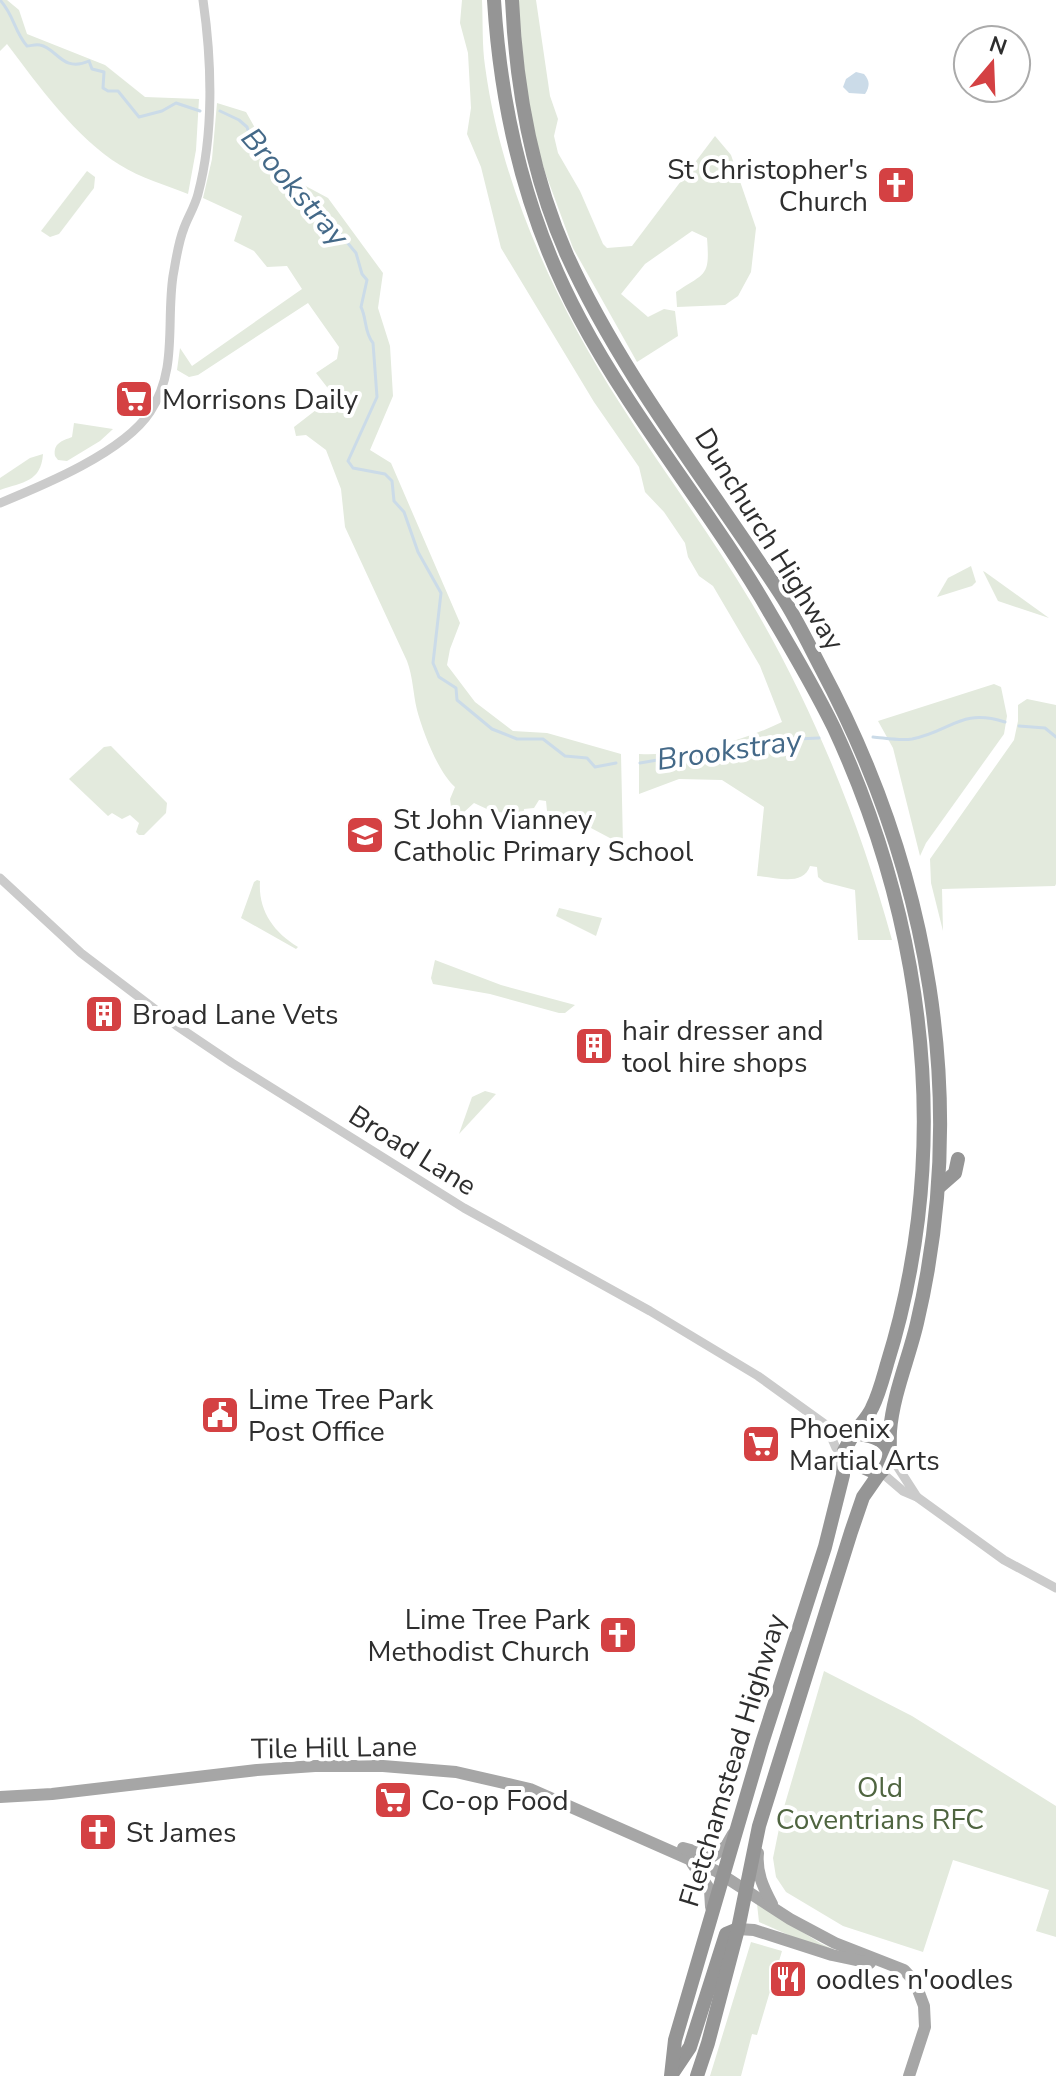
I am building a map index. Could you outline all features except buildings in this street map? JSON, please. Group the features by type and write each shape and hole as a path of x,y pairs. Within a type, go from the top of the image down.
{"highway":[{"name":"Dunchurch Highway","path":"494,0 497,56 516,161 552,261 596,346 768,609 833,727 874,829 891,883 905,943 922,1048 923,1160 913,1259 895,1338 874,1405 846,1444 845,1458"},
{"name":"Dunchurch Highway","path":"512,0 514,54 532,154 567,254 625,361 786,602 847,716 883,806 907,879 938,1035 941,1131 931,1259 891,1423 890,1454"},
{"path":"939,1187 955,1173 958,1159"},
{"path":"854,1433 879,1439 888,1446 890,1454"},
{"name":"Fletchamstead Highway","path":"697,2076 738,1929 759,1826 863,1497 890,1454"},
{"path":"845,1458 880,1473"},
{"name":"Fletchamstead Highway","path":"672,2075 675,2040 776,1696 825,1547 845,1458"},
{"path":"672,2075 690,2047 726,1934 738,1929"}],"main road":[{"name":"Tile Hill Lane","path":"0,1797 52,1794 282,1767 352,1765 416,1768 481,1776 530,1789 687,1857 724,1875 790,1919 835,1943 904,1970"},
{"name":"Tile Hill Lane","path":"657,1845 713,1856 726,1846 739,1825"},
{"path":"759,1826 757,1866 762,1886 773,1905"},
{"path":"687,1857 700,1871 710,1890 712,1901 706,1937"},
{"path":"738,1929 754,1930 832,1955 904,1970 915,1982 924,2006 925,2027 909,2076"}],"street":[{"path":"0,503 58,478 113,445 142,422 160,396 169,365 173,280 184,227 198,196 209,115 203,0"},
{"name":"Broad Lane","path":"0,878 81,953 166,1018 232,1063 464,1208 650,1311 758,1376 826,1425 854,1433"},
{"name":"Broad Lane","path":"826,1425 836,1448 845,1458"},
{"path":"890,1454 917,1497"},
{"path":"880,1473 1004,1560 1056,1588"}],"green space":[{"path":"0,0 7,0 19,10 27,34 105,65 145,97 199,99 196,150 188,194 136,174 104,154 59,110 7,44 0,51"},
{"path":"462,0 482,0 485,66 504,155 518,199 554,285 597,366 736,577 774,642 833,766 892,940 858,940 855,890 824,882 818,877 817,867 810,866 801,877 795,879 757,876 764,807 722,780 679,779 639,794 639,754 676,753 712,747 782,722 760,666 713,586 699,576 688,557 685,543 664,512 645,492 639,467 594,402 501,248 481,167 467,134 471,108 468,53 460,23"},
{"path":"517,0 536,0 550,96 558,119 554,136 558,153 607,248 632,246 715,136 731,155 756,228 751,272 738,296 725,305 677,307 676,292 704,272 708,260 707,238 692,231 645,264 621,294 648,317 664,309 675,311 678,336 637,362 573,248 545,172 530,124"},
{"path":"217,103 246,112 259,135 274,151 287,176 328,198 383,273 378,308 390,346 393,396 370,450 391,463 460,623 447,665 475,702 513,731 547,733 621,754 623,845 591,828 554,818 547,811 546,801 539,800 534,808 524,809 523,817 489,810 474,803 453,822 450,799 455,787 437,762 427,740 407,661 345,527 341,489 326,450 306,435 296,436 294,427 334,396 316,373 337,359 339,347 308,303 198,375 189,377 177,370 180,348 192,366 302,289 287,266 267,267 254,251 234,241 242,216 203,198 212,159"},
{"path":"87,171 95,177 94,188 59,234 50,237 41,231"},
{"path":"74,423 113,429 100,441 67,461 58,460 55,448 72,437"},
{"path":"43,454 35,476 0,490 0,478 30,458"},
{"path":"971,566 976,582 972,586 937,597 948,578"},
{"path":"985,572 1049,618 998,601"},
{"path":"994,684 1001,687 1007,716 1004,734 926,843 920,856 893,748 878,721"},
{"path":"1027,699 1056,705 1056,884 942,889 943,931 931,883 930,859 1014,740 1018,705"},
{"path":"111,746 167,803 166,813 144,835 136,832 139,823 130,815 122,819 112,813 108,816 69,779 104,747"},
{"path":"257,880 260,881 262,901 269,919 281,934 298,947 296,949 241,918"},
{"path":"559,908 602,918 596,936 556,916"},
{"path":"435,960 501,985 575,1005 565,1013 559,1013 490,994 433,984 431,978"},
{"path":"485,1091 496,1094 459,1134 472,1097"},
{"name":"Old Coventrians RFC","path":"824,1671 912,1716 1056,1806 1056,1937 1036,1931 1049,1890 953,1860 923,1952 843,1926 786,1892 776,1877 773,1858 782,1814"},
{"path":"757,1904 841,1953 802,1941 759,1922"},
{"path":"751,1942 782,1951 757,2035 752,2034 741,2076 710,2076"}],"water":[{"path":"856,72 864,74 867,79 865,94 849,93 843,87 846,79"}],"waterway":[{"path":"0,0 27,46 46,47 72,64 89,61 92,69 104,72 103,88 118,91 139,117 162,111 176,103 200,111"},
{"name":"Brookstray","path":"220,111 247,127 250,136 266,150 280,180 331,223 356,253 367,280 361,307 373,343 377,397 348,461 353,468 385,474 392,481 394,501 404,512 418,552 441,593 433,663 439,677 456,688 457,700 492,729 517,739 543,739 565,756 587,758 595,767 616,763"},
{"name":"Brookstray","path":"873,737 912,739 966,719 990,718 1005,722"},
{"name":"Brookstray","path":"1019,726 1045,728 1056,737"},
{"name":"Brookstray","path":"640,763 718,755 780,742 786,737 819,738"}],"place":[{"name":"St Christopher's Church","path":"896,185"},
{"name":"Morrisons Daily","path":"134,399"},
{"name":"St John Vianney Catholic Primary School","path":"365,835"},
{"name":"Broad Lane Vets","path":"104,1014"},
{"name":"hair dresser and tool hire shops","path":"594,1046"},
{"name":"Lime Tree Park Post Office","path":"220,1415"},
{"name":"Phoenix Martial Arts","path":"761,1444"},
{"name":"Lime Tree Park Methodist Church","path":"618,1635"},
{"name":"Co-op Food","path":"393,1800"},
{"name":"St James","path":"98,1832"},
{"name":"oodles n'oodles","path":"788,1979"}]}
